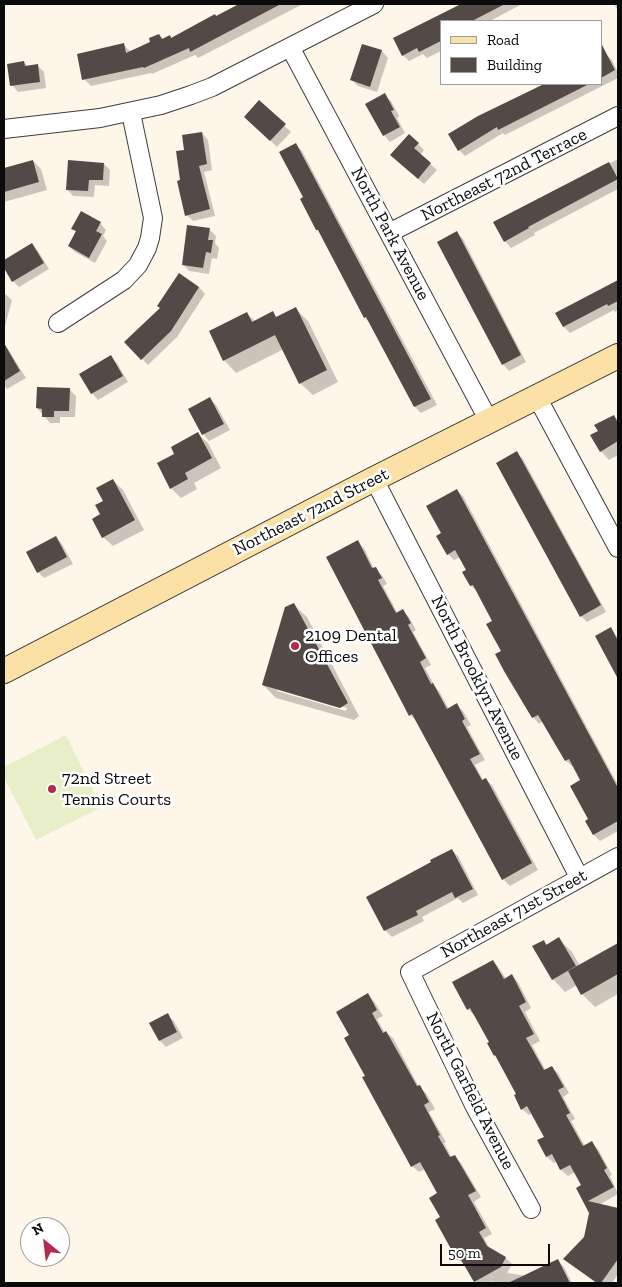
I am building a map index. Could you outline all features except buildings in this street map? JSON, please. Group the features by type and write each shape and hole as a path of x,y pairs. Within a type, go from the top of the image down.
{"main road":[{"name":"Northeast 72nd Street","path":"4,671 374,479 618,356"}],"street":[{"path":"4,129 100,118 161,105 212,87 374,4"},
{"name":"North Park Avenue","path":"290,47 489,422"},
{"path":"58,324 124,280 138,265 147,248 153,218 130,113"},
{"name":"Northeast 72nd Terrace","path":"389,233 618,116"},
{"path":"537,397 618,548"},
{"name":"North Brooklyn Avenue","path":"374,479 580,877"},
{"name":"Northeast 71st Street","path":"410,972 618,857"},
{"name":"North Garfield Avenue","path":"410,972 475,1107 531,1209"}],"green space":[{"name":"72nd Street Tennis Courts","path":"66,735 101,807 36,840 4,777 4,767"}],"place":[{"name":"2109 Dental Offices","path":"295,646"},
{"name":"72nd Street Tennis Courts","path":"52,789"}]}
